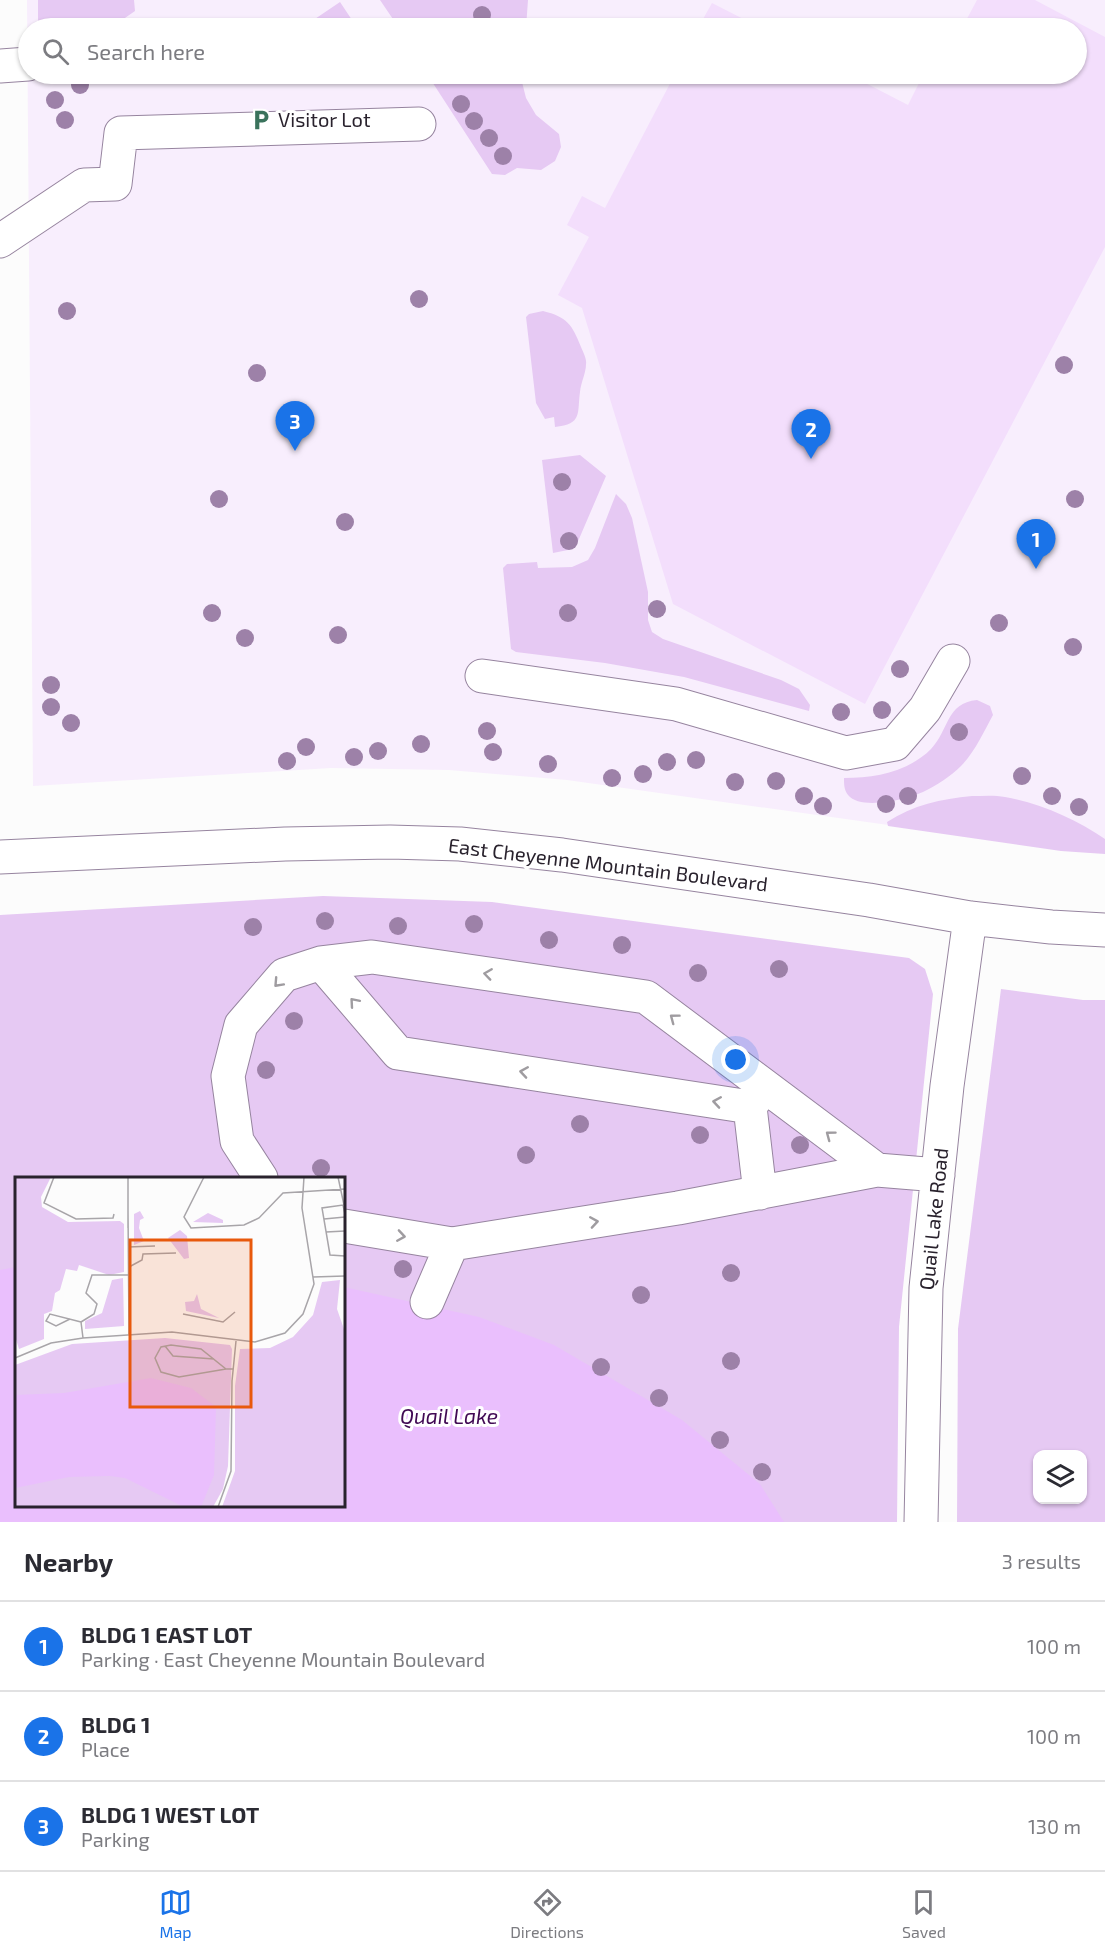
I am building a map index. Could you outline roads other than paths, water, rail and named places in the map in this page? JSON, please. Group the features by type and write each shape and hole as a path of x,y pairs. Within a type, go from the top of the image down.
{"street":[{"path":"0,66 18,65"},
{"path":"0,241 84,185 115,184 121,133 419,124"},
{"path":"482,676 676,704 846,753 895,744 925,709 953,661"},
{"name":"East Cheyenne Mountain Boulevard","path":"0,857 285,844 390,842 460,844 574,857 869,900 970,918 1105,930"},
{"name":"Quail Lake Road","path":"921,1522 926,1288 947,1086 970,918"},
{"path":"260,1177 237,1141 228,1077 241,1025 284,975 321,963 372,957 646,997 757,1097 877,1170"},
{"path":"321,963 398,1053 757,1097"},
{"path":"757,1097 760,1193"},
{"path":"345,1226 452,1244 678,1208 877,1170 938,1175"},
{"path":"427,1302 452,1244"}],"water":[{"name":"Quail Lake","path":"15,1267 15,1507 345,1507 345,1287 479,1317 554,1345 682,1420 760,1484 784,1522 0,1522 0,1270"}],"place":[{"name":"Visitor Lot","path":"261,120"},
{"name":"BLDG 1 WEST LOT","path":"295,451"},
{"name":"BLDG 1","path":"811,459"},
{"name":"BLDG 1 EAST LOT","path":"1036,569"}]}
